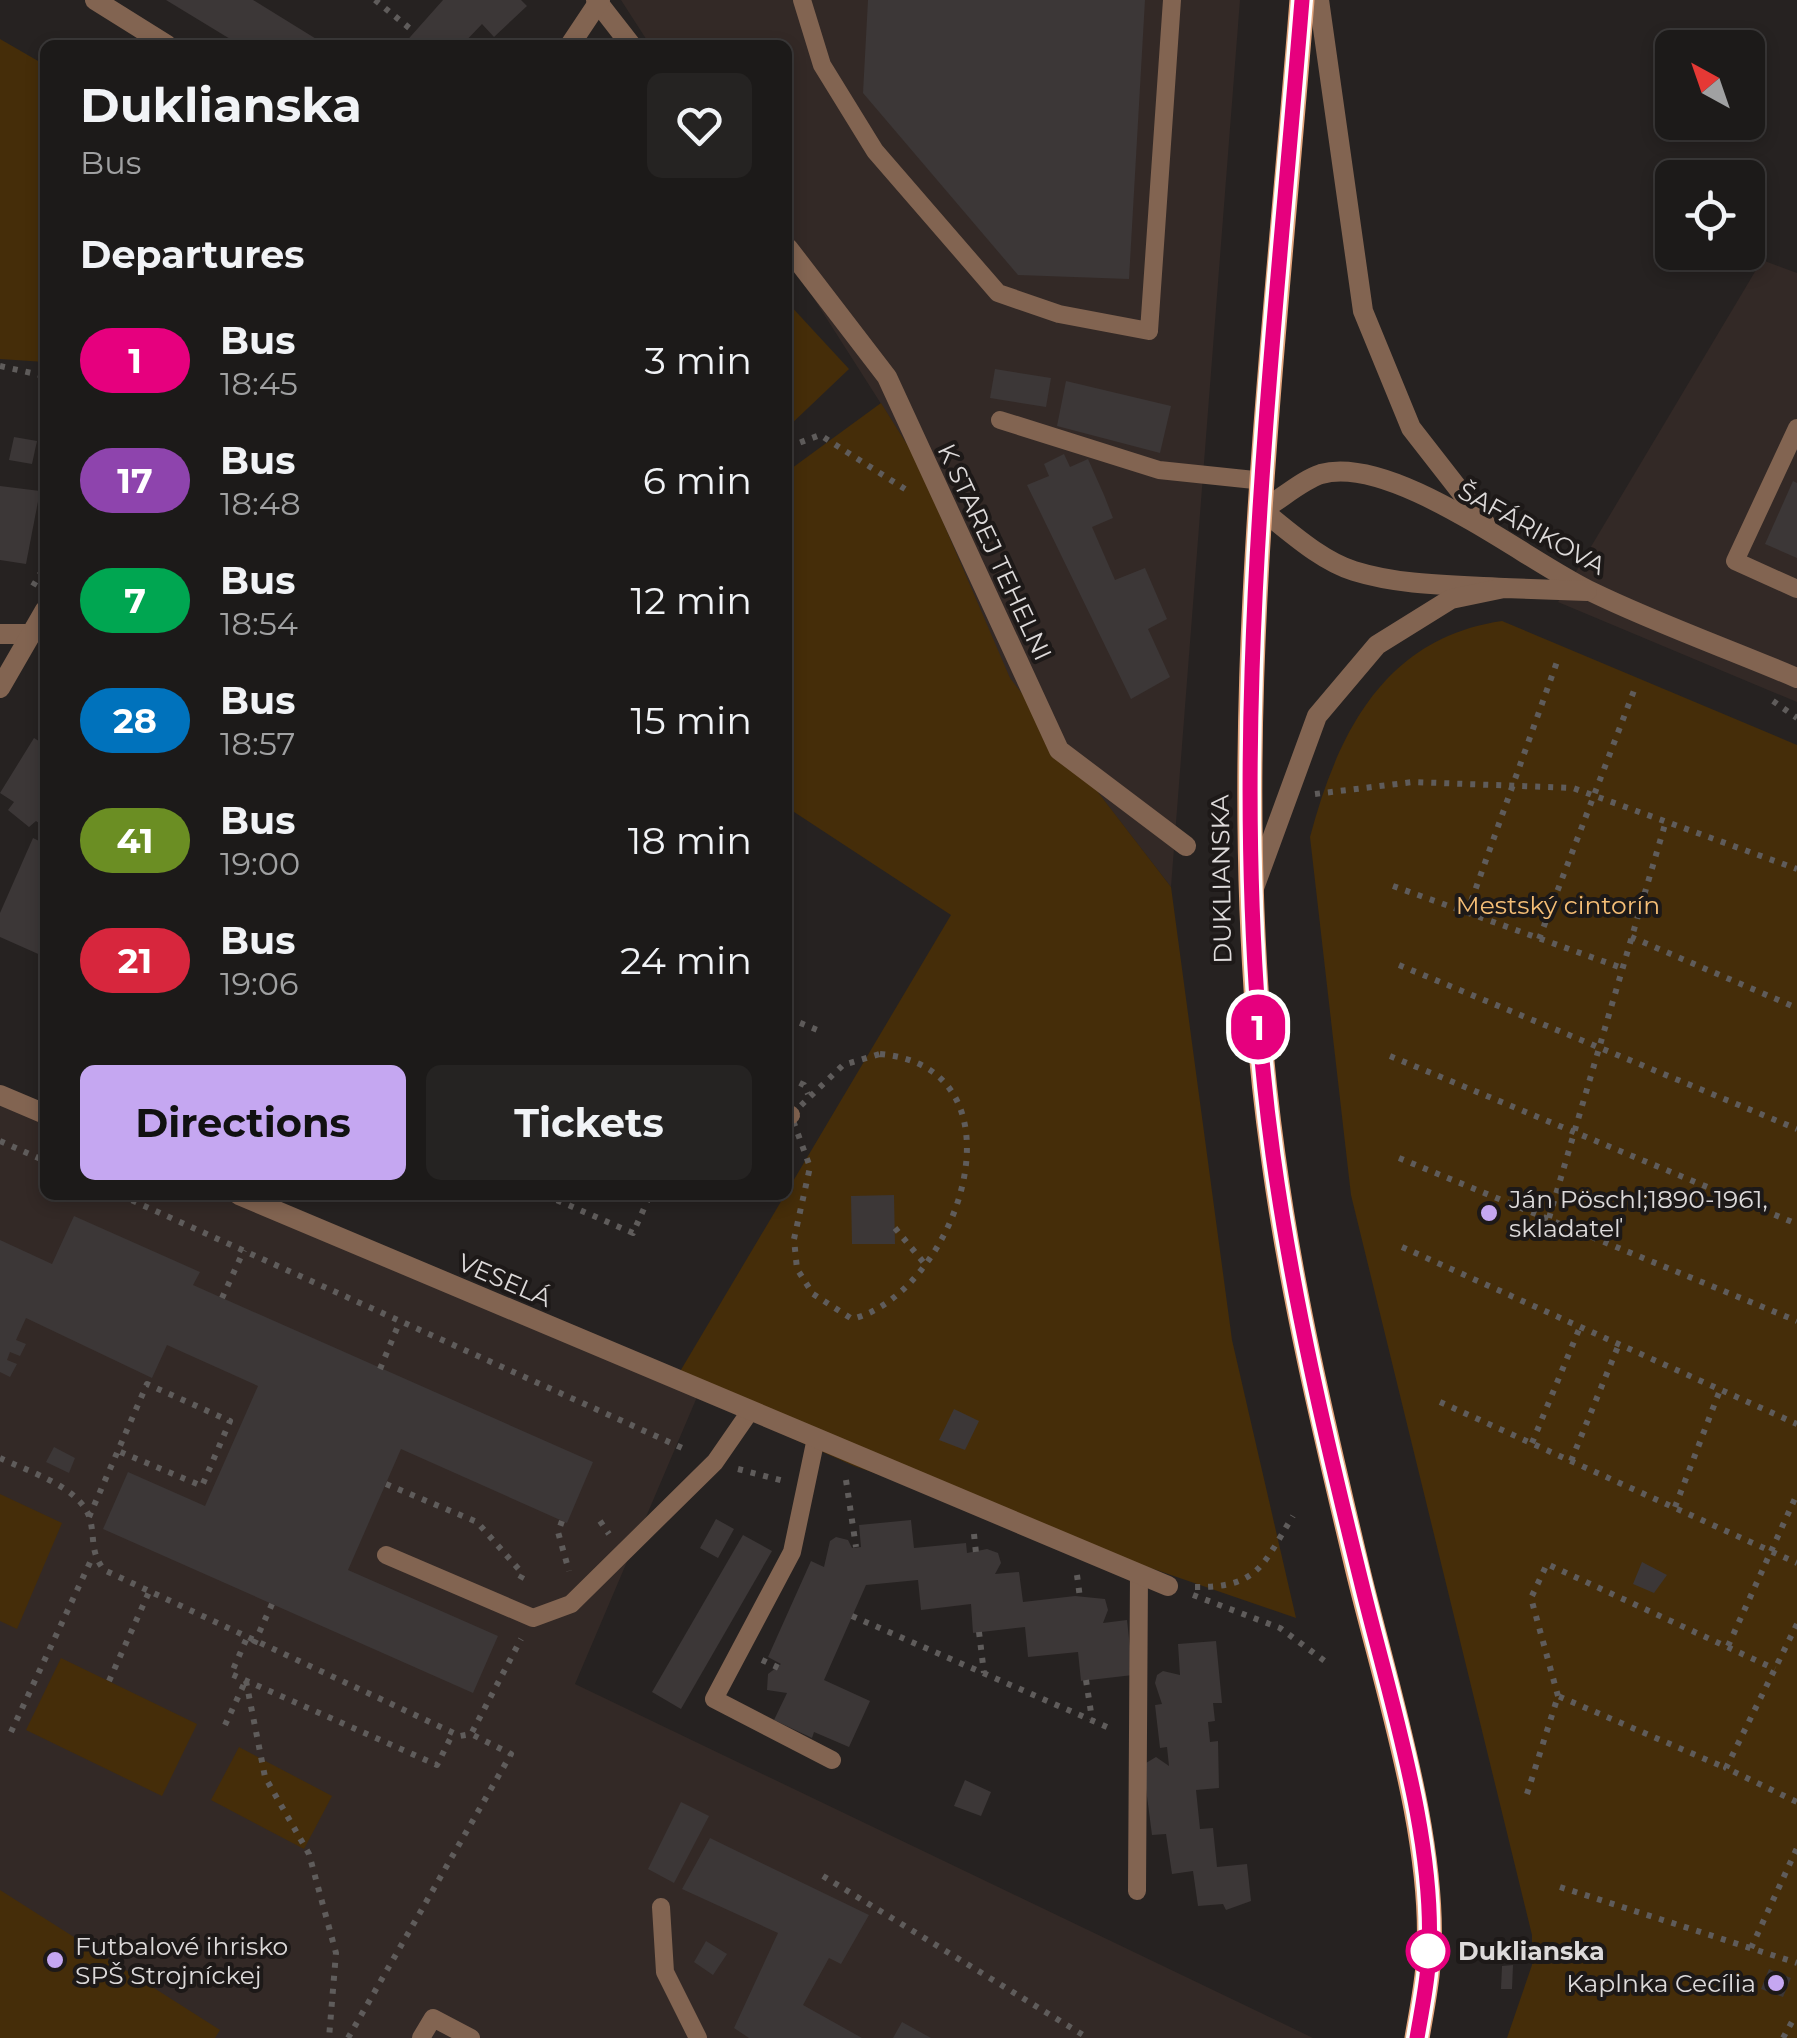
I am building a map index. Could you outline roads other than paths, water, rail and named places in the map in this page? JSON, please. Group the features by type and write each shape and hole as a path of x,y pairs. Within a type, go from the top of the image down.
{"main road":[{"name":"DUKLIANSKA","path":"1302,0 1251,686 1248,904 1273,1158 1310,1370 1408,1770 1428,1897 1428,1963 1417,2038"}],"street":[{"path":"94,0 159,40"},
{"path":"1319,0 1362,312 1411,428 1490,528"},
{"path":"573,40 598,1 627,40"},
{"name":"K STAREJ TEHELNI","path":"792,253 886,377 1059,750 1186,846"},
{"name":"ŠAFÁRIKOVA","path":"1262,510 1322,474 1365,476 1408,489 1490,528 1589,591 1797,678"},
{"path":"1262,510 1311,548 1352,571 1413,583 1589,591"},
{"path":"1248,904 1317,716 1377,644 1451,599 1504,588"},
{"path":"0,688 40,619"},
{"path":"0,634 31,634"},
{"path":"0,1095 40,1112"},
{"name":"VESELÁ","path":"251,1200 1168,1586"}],"lane":[{"path":"802,0 822,66 875,151 998,293 1059,314 1150,330 1172,0"},
{"path":"1000,420 1159,470 1264,481"},
{"path":"1797,428 1735,561 1797,589"},
{"path":"386,1555 534,1618 571,1604 716,1462 752,1410"},
{"path":"816,1438 792,1552 714,1699 832,1760"},
{"path":"1137,1891 1140,1574"},
{"path":"661,1907 665,1972 698,2038"},
{"path":"422,2038 433,2018 471,2038"}],"place":[{"name":"Ján Pöschl;1890-1961, skladateľ","path":"1489,1213"},
{"name":"Duklianska","path":"1428,1951"},
{"name":"Futbalové ihrisko SPŠ Strojníckej","path":"55,1960"},
{"name":"Kaplnka Cecília","path":"1776,1983"}],"park label":[{"name":"Mestský cintorín","path":"1558,905"}]}
